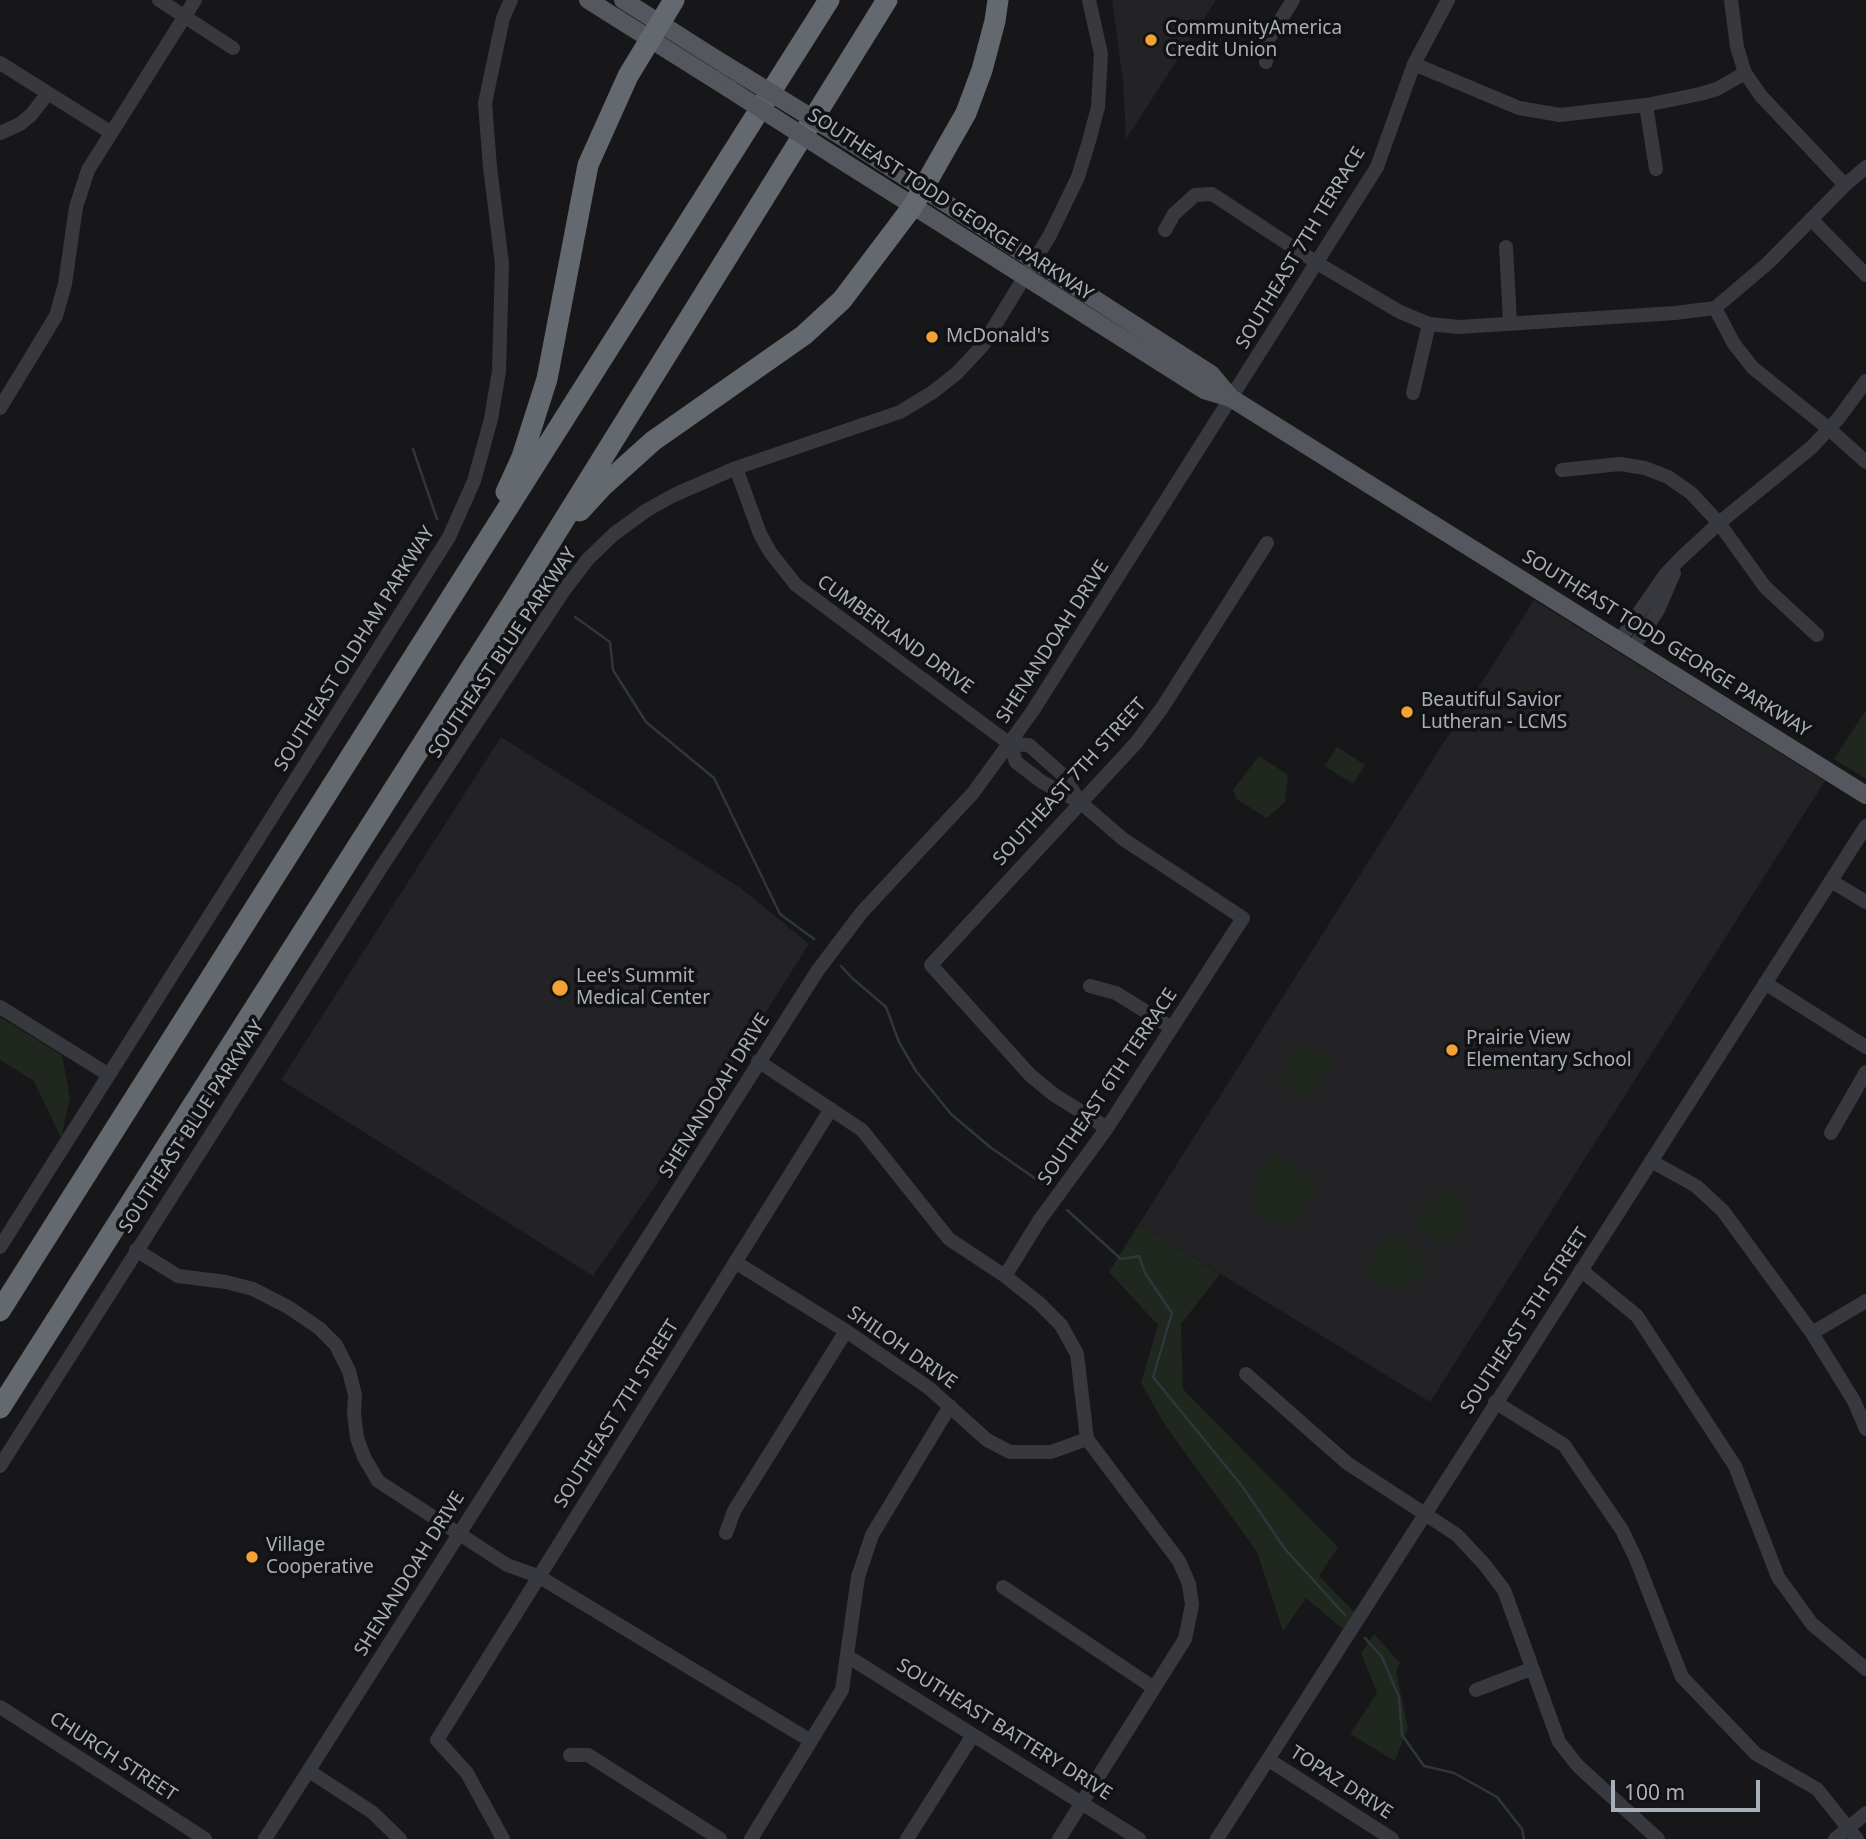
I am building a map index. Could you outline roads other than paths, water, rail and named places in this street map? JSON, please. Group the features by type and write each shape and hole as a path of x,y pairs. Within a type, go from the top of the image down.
{"highway":[{"path":"471,568 471,552 500,506 522,457 536,416 556,339 588,165 628,76 674,0"},
{"path":"0,1311 829,0"},
{"path":"0,1408 513,602 887,0"},
{"path":"513,602 576,515 603,486 653,441 804,335 842,300 918,197 966,113 982,70 998,0"}],"main road":[{"path":"588,0 724,64 846,139 918,197"},
{"path":"623,0 654,31"},
{"name":"SOUTHEAST TODD GEORGE PARKWAY","path":"654,31 728,88 836,156 918,197 1034,261 1212,374 1231,398"},
{"name":"SOUTHEAST TODD GEORGE PARKWAY","path":"918,197 1024,278 1204,390 1231,398 1866,795"}],"street":[{"path":"159,0 233,48"},
{"path":"0,408 56,316 65,284 79,194 88,170 195,0"},
{"name":"SOUTHEAST OLDHAM PARKWAY","path":"0,1247 449,537 474,481 491,419 499,371 502,264 485,103 503,18 511,0"},
{"name":"SOUTHEAST BLUE PARKWAY","path":"0,1466 382,866 588,558 614,534 647,510 674,495 736,468 900,412 933,392 957,373 982,345 1034,261 1078,177 1098,107 1101,54 1089,0"},
{"path":"1266,62 1266,43 1293,0"},
{"name":"SOUTHEAST 7TH TERRACE","path":"1231,398 1377,167 1414,64 1448,0"},
{"path":"1731,0 1737,47 1745,73 1761,96 1845,186"},
{"path":"0,63 110,132"},
{"path":"1414,64 1519,108 1560,115 1646,105 1717,89 1745,73"},
{"path":"0,133 20,124 31,115 48,93"},
{"path":"1646,105 1656,169"},
{"path":"1165,230 1174,214 1195,195 1212,194 1317,263 1400,312 1429,324 1459,327 1675,313 1715,307 1768,263 1866,167"},
{"path":"1811,219 1866,275"},
{"path":"1506,247 1510,323"},
{"path":"1715,307 1734,344 1753,368 1829,429 1866,463"},
{"path":"1413,393 1429,324"},
{"path":"1626,644 1658,610 1680,559 1719,523 1801,456 1829,429 1866,381"},
{"name":"SHENANDOAH DRIVE","path":"265,1839 818,970 862,912 973,793 1010,744 1231,398"},
{"path":"1562,470 1620,464 1645,467 1668,477 1690,493 1719,523 1765,587 1817,635"},
{"name":"CUMBERLAND DRIVE","path":"736,468 760,534 796,586 1010,744 1029,745 1058,769 1080,802"},
{"name":"SOUTHEAST 7TH STREET","path":"1107,1128 1053,1094 1030,1074 931,965 1136,743 1162,708 1267,543"},
{"name":"CUMBERLAND DRIVE","path":"1010,744 1016,762 1042,782 1080,802 1123,839 1243,918"},
{"name":"SOUTHEAST 5TH STREET","path":"1217,1839 1866,826"},
{"path":"1831,880 1866,902"},
{"name":"SOUTHEAST 6TH TERRACE","path":"1005,1276 1039,1221 1107,1128 1243,918"},
{"path":"1765,983 1866,1047"},
{"path":"1090,986 1116,993 1172,1028"},
{"path":"0,1007 109,1075"},
{"path":"758,1061 862,1130 949,1240 1005,1276 1061,1325 1077,1354 1087,1439 1178,1561 1189,1584 1192,1605 1185,1639 1059,1839"},
{"path":"1831,1133 1866,1072"},
{"name":"SOUTHEAST 7TH STREET","path":"503,1839 467,1773 437,1740 534,1575 831,1109"},
{"path":"1651,1161 1696,1186 1723,1211 1812,1333 1854,1401 1866,1429"},
{"path":"136,1250 178,1276 226,1282 253,1289 288,1307 319,1328 336,1345 349,1371 355,1395 356,1438 378,1481 507,1565 534,1575 811,1741"},
{"name":"SHILOH DRIVE","path":"735,1262 846,1331 929,1388 987,1440 1010,1452 1051,1452 1087,1439"},
{"path":"1581,1270 1637,1316 1735,1466 1778,1577 1812,1624 1866,1669"},
{"path":"1812,1333 1866,1301"},
{"path":"726,1533 734,1511 846,1331"},
{"path":"1246,1374 1347,1463 1457,1535 1484,1564 1504,1590 1559,1742 1578,1766 1655,1838"},
{"path":"1495,1402 1564,1445 1622,1530 1682,1677 1756,1754 1817,1789 1852,1833"},
{"path":"751,1839 842,1690 859,1577 872,1535 950,1406"},
{"path":"1003,1587 1154,1688"},
{"name":"SOUTHEAST BATTERY DRIVE","path":"846,1656 1139,1839"},
{"path":"1476,1690 1531,1669"},
{"name":"CHURCH STREET","path":"0,1707 205,1839"},
{"path":"907,1839 973,1735"},
{"path":"570,1755 588,1755 720,1839"},
{"name":"TOPAZ DRIVE","path":"1269,1760 1392,1839"},
{"path":"309,1771 372,1812 400,1839"},
{"path":"1835,1839 1852,1833 1866,1813"}],"waterway":[{"path":"413,449 437,519"},
{"path":"575,617 610,642 613,670 646,722 714,778 780,914 814,939"},
{"path":"841,966 886,1007 899,1042 916,1071 951,1114 990,1147 1043,1184"},
{"path":"1067,1210 1121,1259 1139,1256 1145,1273 1172,1313 1153,1377 1242,1486 1285,1549 1345,1615"},
{"path":"1365,1638 1382,1657 1399,1697 1402,1735 1424,1766 1454,1773 1497,1797 1522,1829 1524,1839"}],"place":[{"name":"CommunityAmerica Credit Union","path":"1151,40"},
{"name":"McDonald's","path":"932,337"},
{"name":"Beautiful Savior Lutheran - LCMS","path":"1407,712"},
{"name":"Lee's Summit Medical Center","path":"560,988"},
{"name":"Prairie View Elementary School","path":"1452,1050"},
{"name":"Village Cooperative","path":"252,1557"}]}
